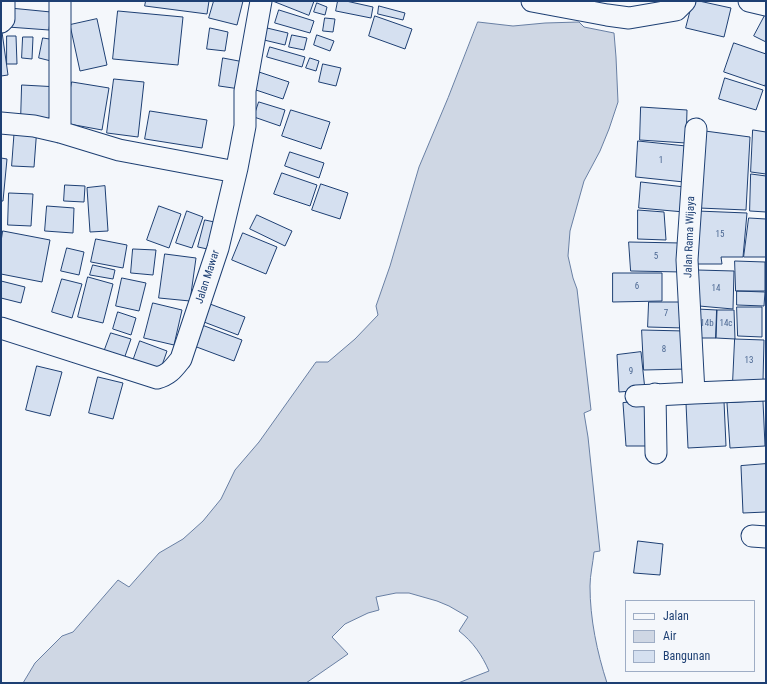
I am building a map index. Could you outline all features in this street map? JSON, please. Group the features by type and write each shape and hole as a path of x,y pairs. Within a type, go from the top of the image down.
{"street":[{"path":"1,22 4,19 4,1"},
{"path":"60,1 60,132"},
{"name":"Jalan Mawar","path":"1,328 157,378 165,376 172,371 181,359 218,248 245,126 245,91 261,1"},
{"path":"532,1 629,18 676,10 685,1"},
{"path":"749,1 766,5"},
{"path":"1,123 34,126 60,132 119,150 236,172"},
{"name":"Jalan Rama Wijaya","path":"694,393 687,260 696,129"},
{"path":"656,453 645,395 766,390"}],"water":[{"path":"478,22 513,26 579,22 584,27 614,33 618,102 600,151 584,181 570,231 568,256 577,289 591,410 584,413 588,437 600,551 594,552 590,582 591,611 597,647 607,683 458,683 489,671 477,649 459,631 468,617 437,601 409,593 396,593 376,597 379,610 368,613 345,624 332,637 348,654 306,683 23,683 35,663 62,636 73,632 118,580 129,587 159,553 183,539 203,521 221,499 235,470 259,442 316,362 328,362 355,339 378,315 376,306 390,266 419,167"}],"building":[{"path":"146,1 209,1 207,14 145,6"},
{"path":"214,1 243,1 237,25 209,18"},
{"path":"273,1 314,1 309,15"},
{"path":"338,1 346,1 373,7 371,18 336,11"},
{"path":"693,1 731,8 724,37 686,28"},
{"path":"317,3 327,7 325,15 314,12"},
{"path":"379,6 405,13 403,20 378,14"},
{"path":"10,8 51,12 49,30 8,27"},
{"path":"279,10 314,21 310,33 275,23"},
{"path":"118,11 183,17 178,65 113,59"},
{"path":"766,13 766,42 754,36"},
{"path":"375,16 412,29 405,49 369,36"},
{"path":"325,18 335,19 333,32 323,31"},
{"path":"97,19 107,65 80,71 70,25"},
{"path":"210,28 228,32 225,51 207,49"},
{"path":"267,28 288,33 285,45 264,40"},
{"path":"1,32 8,75 1,76"},
{"path":"292,35 307,38 304,50 289,47"},
{"path":"317,35 334,41 330,51 314,45"},
{"path":"7,36 16,36 17,64 7,64"},
{"path":"23,37 33,37 32,59 22,58"},
{"path":"43,38 56,40 51,61 39,58"},
{"path":"734,43 766,54 765,86 724,72"},
{"path":"270,47 305,57 302,67 267,57"},
{"path":"223,58 244,62 240,89 219,86"},
{"path":"310,58 319,61 316,71 306,68"},
{"path":"323,64 341,68 336,86 319,82"},
{"path":"253,70 289,82 283,99 247,87"},
{"path":"725,78 763,90 756,110 719,99"},
{"path":"114,79 144,82 138,137 107,133"},
{"path":"72,82 109,88 102,130 64,123"},
{"path":"22,85 59,87 57,121 21,120"},
{"path":"259,102 285,110 280,126 254,117"},
{"path":"641,107 687,110 686,143 640,140"},
{"path":"291,110 330,122 321,149 282,136"},
{"path":"150,111 207,120 202,148 145,139"},
{"path":"15,126 37,127 34,167 12,166"},
{"path":"753,130 766,132 766,174 751,172"},
{"path":"705,131 750,137 746,210 699,208"},
{"path":"638,141 686,146 684,182 636,177"},
{"path":"290,152 324,163 319,178 285,166"},
{"path":"1,158 7,159 3,201 1,201"},
{"path":"282,173 317,185 310,206 274,194"},
{"path":"751,174 766,176 766,212 750,211"},
{"path":"641,182 685,187 684,212 639,208"},
{"path":"321,184 348,193 340,219 312,210"},
{"path":"65,185 85,186 84,202 64,201"},
{"path":"105,186 108,231 90,232 87,188"},
{"path":"9,193 33,194 31,226 8,225"},
{"path":"47,206 74,208 73,233 45,231"},
{"path":"159,206 181,214 169,248 147,240"},
{"path":"638,210 664,212 666,240 638,239"},
{"path":"187,211 203,217 192,248 176,243"},
{"path":"697,211 747,213 743,257 721,257 722,264 694,264"},
{"path":"257,215 292,231 285,246 250,229"},
{"path":"749,218 766,219 766,257 744,257"},
{"path":"205,220 219,223 212,250 198,247"},
{"path":"3,231 50,240 42,282 1,274 1,242"},
{"path":"243,233 277,247 266,274 232,260"},
{"path":"96,239 127,245 123,268 91,262"},
{"path":"629,242 681,243 682,272 631,271"},
{"path":"67,248 84,252 79,275 61,271"},
{"path":"133,249 156,250 153,275 131,273"},
{"path":"165,254 196,258 190,301 159,298"},
{"path":"735,261 765,262 765,291 736,291"},
{"path":"93,265 115,270 113,279 90,275"},
{"path":"697,270 734,271 733,309 699,306"},
{"path":"613,273 662,273 662,301 613,302"},
{"path":"88,277 113,284 103,323 78,317"},
{"path":"122,278 146,283 139,311 116,306"},
{"path":"62,279 82,284 72,318 52,312"},
{"path":"1,281 25,287 21,303 1,298"},
{"path":"737,291 765,292 764,306 737,305"},
{"path":"649,302 683,302 684,328 648,327"},
{"path":"153,303 182,310 174,345 144,338"},
{"path":"210,304 245,317 238,335 204,322"},
{"path":"737,307 762,307 762,337 738,336"},
{"path":"697,309 717,310 716,338 698,338"},
{"path":"717,310 734,310 735,339 716,338"},
{"path":"118,312 136,318 131,335 113,329"},
{"path":"202,325 242,340 234,361 194,346"},
{"path":"642,330 685,331 687,369 644,370"},
{"path":"111,333 131,339 124,359 104,352"},
{"path":"735,339 764,340 763,381 733,382"},
{"path":"140,341 167,351 160,371 133,361"},
{"path":"641,352 645,390 619,392 617,355"},
{"path":"37,366 62,372 50,416 26,410"},
{"path":"98,377 123,383 113,419 89,413"},
{"path":"646,401 649,446 626,446 623,403"},
{"path":"724,401 726,446 688,448 686,403"},
{"path":"763,401 765,446 730,448 727,403"},
{"path":"766,464 766,512 743,513 741,466"},
{"path":"638,541 663,544 660,575 634,573"}]}
